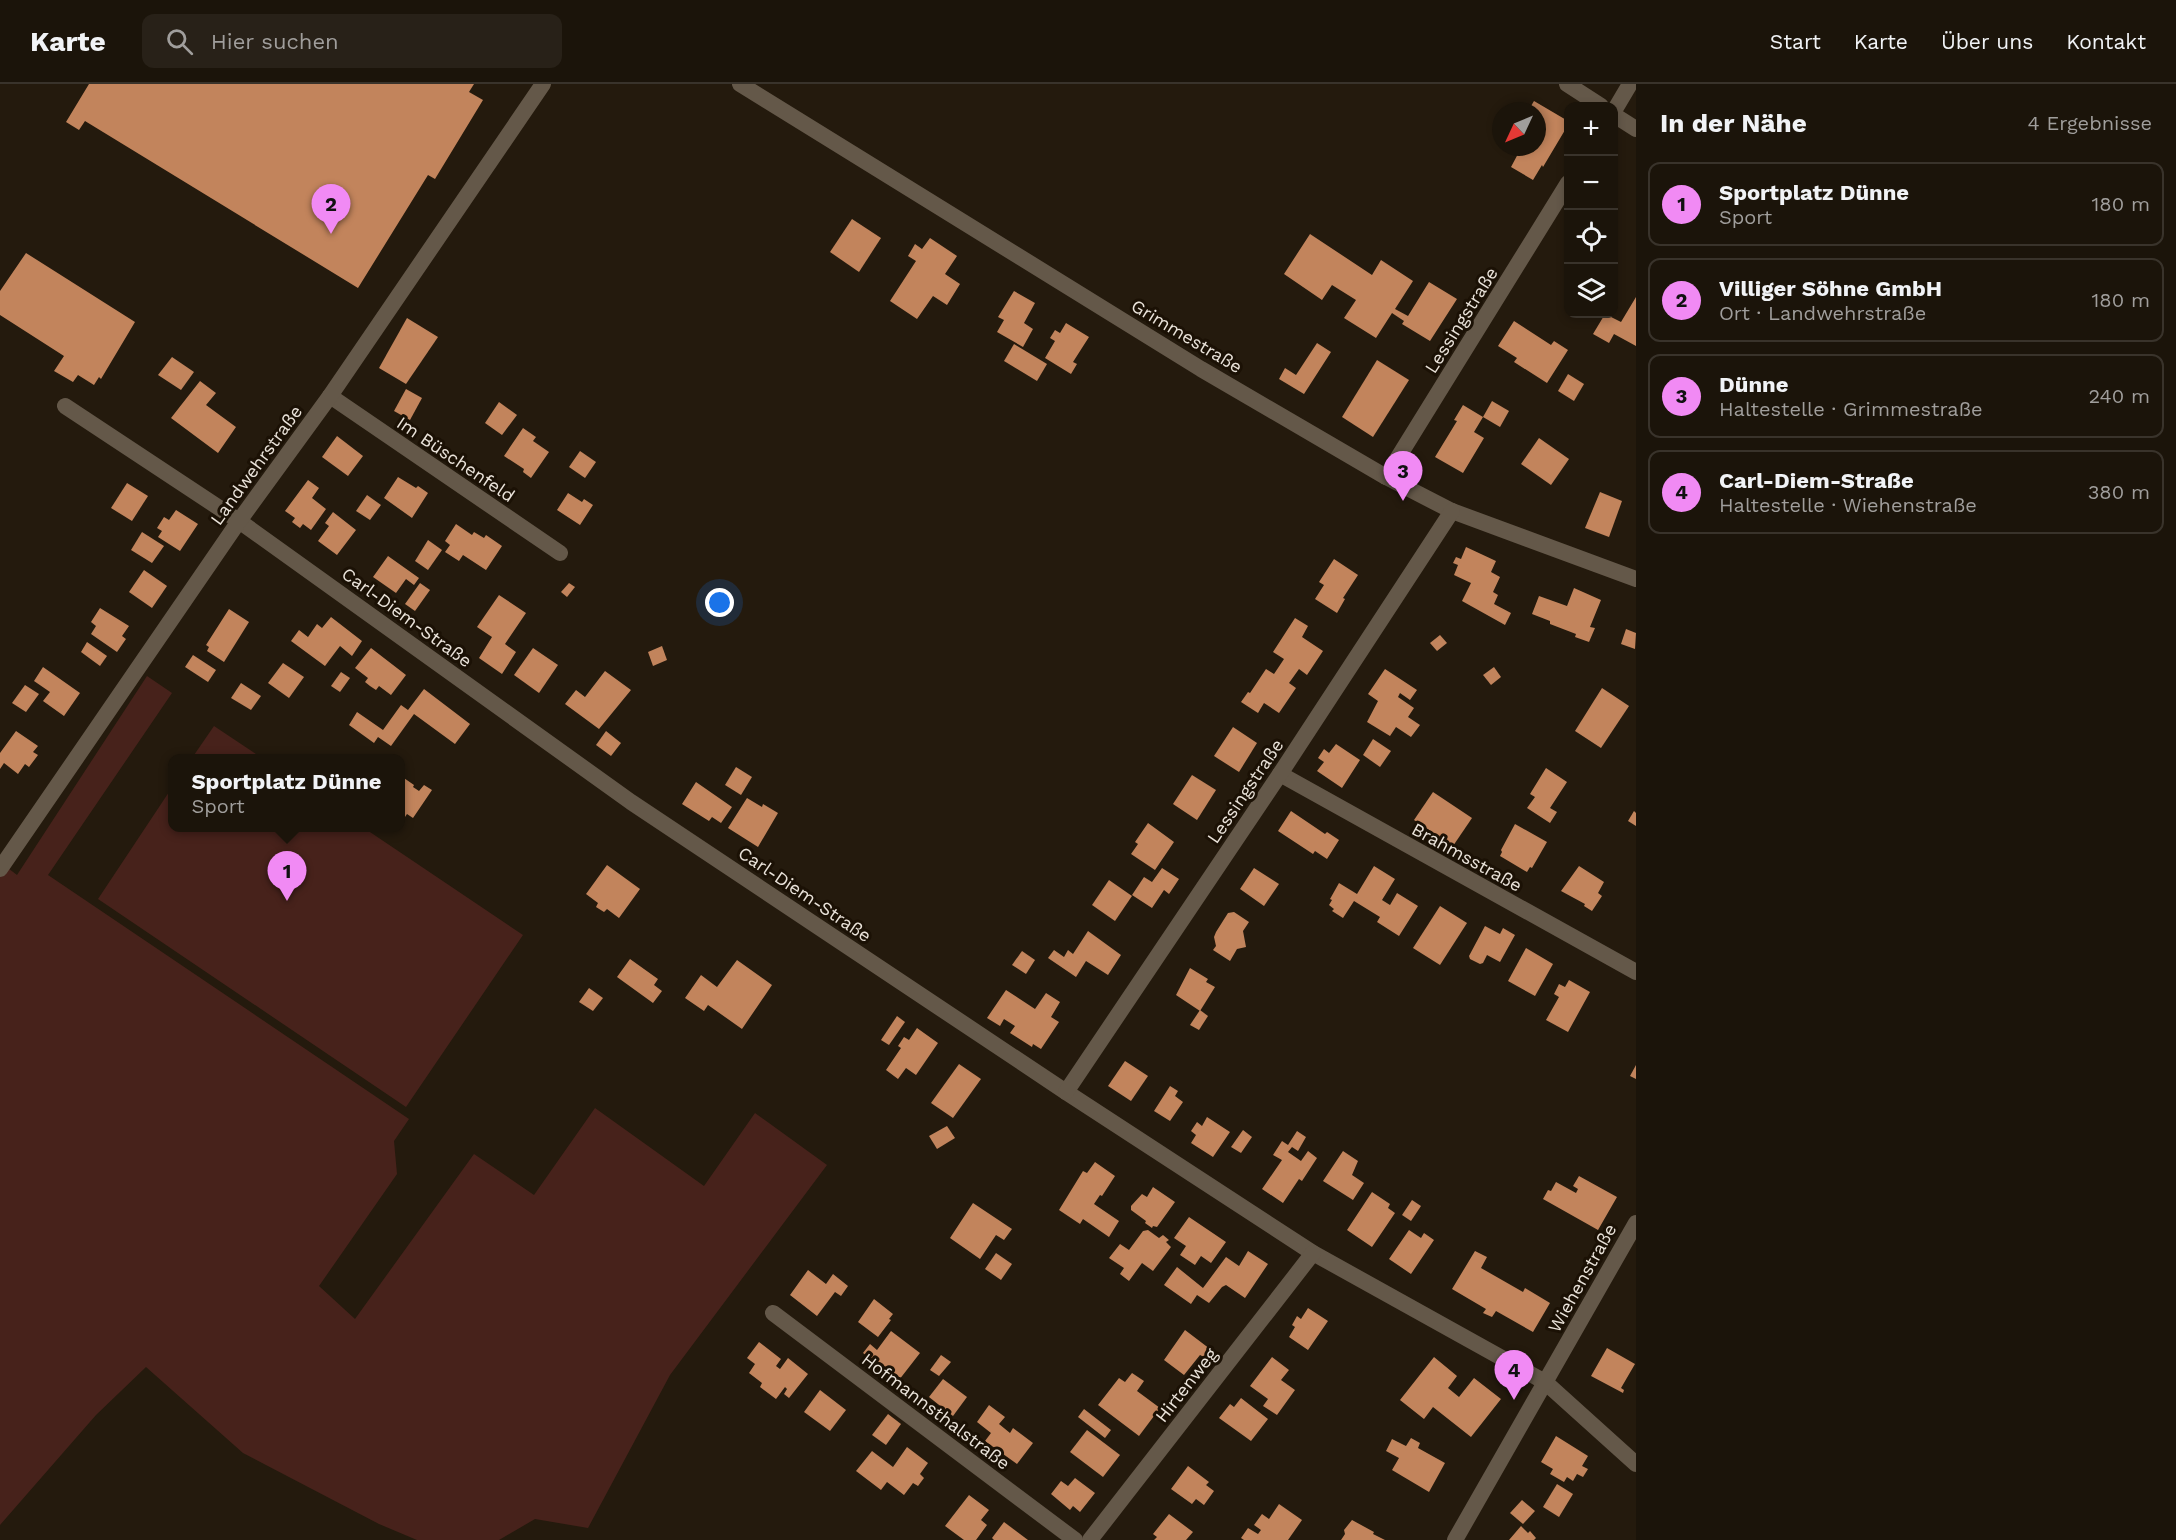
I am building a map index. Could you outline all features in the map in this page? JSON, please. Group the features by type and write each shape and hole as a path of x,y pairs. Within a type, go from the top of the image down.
{"street":[{"name":"Landwehrstraße","path":"0,869 239,521 330,396 543,84"},
{"name":"Grimmestraße","path":"740,84 1201,369 1386,477 1452,511 1636,579"},
{"path":"1567,84 1595,102"},
{"path":"1618,106 1630,84"},
{"path":"1618,116 1636,129"},
{"name":"Lessingstraße","path":"1386,477 1564,191"},
{"name":"Im Büschenfeld","path":"330,396 560,553"},
{"name":"Carl-Diem-Straße","path":"65,406 239,521 631,802 1066,1092 1313,1253 1545,1382 1636,1464"},
{"name":"Lessingstraße","path":"1066,1092 1280,774 1452,511"},
{"name":"Brahmsstraße","path":"1280,774 1636,972"},
{"name":"Wiehenstraße","path":"1455,1540 1636,1222"},
{"name":"Hirtenweg","path":"1090,1540 1313,1253"},
{"name":"Hofmannsthalstraße","path":"773,1313 1075,1540"}],"shaded area":[{"path":"147,676 172,693 48,875 409,1119 394,1141 397,1174 319,1286 355,1319 474,1154 534,1195 595,1108 704,1186 755,1113 827,1165 670,1375 588,1528 535,1519 499,1540 417,1540 379,1524 243,1453 146,1367 96,1415 0,1525 0,862 17,875"},
{"path":"214,726 256,754 195,754"},
{"path":"168,794 168,832 370,832 523,935 406,1107 98,899"}],"building":[{"path":"89,84 474,84 469,92 483,100 435,179 428,175 358,288 85,121 79,130 66,122"},
{"path":"1546,108 1564,119 1564,132 1533,180 1511,167 1517,156 1546,156"},
{"path":"852,219 881,238 859,272 830,252"},
{"path":"1310,234 1372,275 1381,260 1413,281 1395,309 1408,316 1429,282 1457,299 1430,341 1402,324 1404,321 1392,313 1376,338 1344,318 1356,300 1332,285 1322,300 1284,274"},
{"path":"930,238 957,256 945,274 960,284 947,305 933,296 917,319 890,301 916,261 908,256 915,244 922,249"},
{"path":"26,253 135,322 101,379 99,377 94,385 78,375 73,382 54,371 64,356 0,315 0,291"},
{"path":"1014,291 1035,303 1024,323 1033,329 1023,347 997,332 1004,320 998,317"},
{"path":"1636,297 1636,346 1614,334 1609,343 1593,334 1603,318 1613,318 1621,322"},
{"path":"407,318 438,337 406,384 379,368"},
{"path":"1514,321 1551,345 1554,341 1568,350 1547,383 1514,362 1517,358 1498,346"},
{"path":"1066,323 1089,337 1073,362 1077,364 1071,374 1045,358 1055,341 1050,338 1055,330 1060,333"},
{"path":"1317,343 1331,352 1304,394 1279,379 1285,368 1296,375"},
{"path":"1014,344 1047,364 1037,381 1004,361"},
{"path":"172,357 194,372 181,390 158,375"},
{"path":"1377,360 1409,380 1373,437 1342,417"},
{"path":"1568,374 1584,384 1574,401 1558,391"},
{"path":"200,381 216,393 206,405 236,427 218,453 171,418"},
{"path":"406,389 422,398 410,420 394,411"},
{"path":"1492,401 1509,411 1500,427 1483,417"},
{"path":"499,402 517,415 502,435 485,423"},
{"path":"1463,405 1483,417 1474,432 1484,438 1463,473 1435,457 1457,421 1454,420"},
{"path":"523,428 536,437 533,441 549,452 531,478 523,472 524,469 504,456"},
{"path":"337,436 363,456 348,476 322,457"},
{"path":"1539,438 1569,459 1551,485 1521,464"},
{"path":"580,451 596,462 585,478 569,467"},
{"path":"398,477 428,493 412,518 384,498"},
{"path":"308,480 319,488 312,498 326,509 311,530 303,524 300,528 292,522 295,518 285,511"},
{"path":"127,483 148,496 132,521 111,508"},
{"path":"1600,492 1622,501 1609,537 1585,528"},
{"path":"568,493 582,502 584,499 593,505 580,525 557,510"},
{"path":"367,495 381,505 370,520 356,511"},
{"path":"176,510 198,524 180,551 158,537 162,531 157,528 164,517 169,520"},
{"path":"333,512 356,530 337,555 318,541 329,526 325,523"},
{"path":"456,524 472,535 474,532 484,538 486,535 502,546 486,570 463,555 459,561 445,552 450,545 445,541"},
{"path":"142,532 164,546 152,563 131,550"},
{"path":"428,540 442,550 428,570 415,561"},
{"path":"1466,547 1496,561 1491,572 1500,577 1493,592 1498,595 1494,604 1511,613 1505,625 1462,601 1471,583 1454,575 1458,565 1453,563 1456,557 1461,559"},
{"path":"388,556 419,578 414,585 406,579 396,593 373,577"},
{"path":"1334,559 1358,575 1343,598 1345,599 1337,613 1315,599 1324,585 1319,582"},
{"path":"144,570 167,586 152,608 129,592"},
{"path":"420,583 430,590 415,611 405,604"},
{"path":"569,583 575,587 567,597 561,592"},
{"path":"1574,588 1601,600 1590,627 1595,628 1589,642 1532,614 1539,596 1567,606"},
{"path":"499,595 526,613 505,644 516,652 502,674 479,658 492,637 477,627"},
{"path":"100,608 129,626 122,636 126,639 117,652 91,634 96,626 91,622"},
{"path":"229,609 249,622 224,662 207,651 209,647 206,645"},
{"path":"331,617 362,641 352,656 340,646 325,666 291,641 299,630 308,637 317,624 322,628"},
{"path":"1295,618 1308,626 1302,637 1323,651 1307,675 1299,669 1289,683 1296,688 1279,713 1264,703 1258,713 1241,702 1266,669 1274,674 1284,659 1273,652"},
{"path":"1626,629 1636,633 1635,649 1621,644"},
{"path":"1440,635 1447,643 1437,651 1430,643"},
{"path":"87,642 107,656 100,666 81,652"},
{"path":"662,646 667,660 653,666 648,652"},
{"path":"371,648 406,675 391,695 379,686 376,690 370,686 365,682 368,678 355,668"},
{"path":"533,648 558,665 539,693 514,675"},
{"path":"193,655 216,670 208,682 185,667"},
{"path":"283,663 304,677 289,698 268,683"},
{"path":"43,667 80,693 64,716 43,701 50,692 34,681"},
{"path":"1494,667 1501,677 1491,685 1483,675"},
{"path":"1385,669 1417,690 1410,700 1400,693 1398,697 1414,708 1408,717 1420,725 1411,737 1396,727 1390,736 1367,722 1378,701 1368,694"},
{"path":"605,671 631,690 599,729 565,704 576,690 585,697"},
{"path":"341,672 350,678 340,692 331,686"},
{"path":"241,683 261,696 251,710 231,698"},
{"path":"25,685 39,694 26,712 12,703"},
{"path":"1602,688 1629,706 1601,748 1575,731"},
{"path":"424,689 470,724 455,744 414,714 391,746 378,737 374,743 349,725 357,712 383,730 401,705 408,710"},
{"path":"1233,727 1257,743 1239,772 1214,756"},
{"path":"16,731 38,746 33,752 38,755 29,767 25,764 18,774 4,763 0,769 0,753"},
{"path":"606,731 621,743 611,756 596,745"},
{"path":"1373,739 1391,751 1380,767 1363,755"},
{"path":"1336,744 1360,760 1342,788 1317,771 1324,762 1318,758 1324,749 1329,753"},
{"path":"736,767 752,777 741,795 725,785"},
{"path":"1546,768 1567,782 1550,808 1557,812 1550,823 1527,808 1535,797 1530,794"},
{"path":"1192,775 1216,790 1197,820 1173,804"},
{"path":"405,779 419,791 424,785 432,790 413,818 407,814 405,817"},
{"path":"696,782 732,807 721,823 712,817 709,821 682,804"},
{"path":"1433,792 1472,818 1453,846 1414,820"},
{"path":"747,798 778,813 758,847 728,828"},
{"path":"1291,811 1325,834 1327,832 1339,840 1327,859 1315,851 1313,854 1278,831"},
{"path":"1634,811 1636,813 1636,826 1628,821"},
{"path":"1148,823 1174,842 1155,870 1131,854 1138,844 1135,842"},
{"path":"1515,824 1547,842 1532,868 1530,867 1527,872 1500,856"},
{"path":"607,865 640,889 619,918 607,909 604,912 596,907 598,903 586,894"},
{"path":"1374,866 1395,879 1382,900 1390,905 1397,893 1418,906 1399,936 1377,922 1380,917 1354,901 1343,918 1332,911 1334,909 1329,905 1339,883 1357,894"},
{"path":"1579,866 1604,882 1598,893 1602,896 1592,911 1584,906 1585,904 1561,891"},
{"path":"1162,868 1179,879 1169,894 1164,890 1152,908 1132,895 1144,877 1152,882"},
{"path":"1254,868 1279,884 1264,906 1240,889"},
{"path":"1109,880 1132,896 1115,921 1092,905"},
{"path":"1440,906 1467,923 1440,965 1413,948"},
{"path":"1234,912 1249,922 1243,931 1246,947 1237,949 1230,961 1213,950 1216,946 1214,937 1228,913"},
{"path":"1485,926 1500,934 1503,928 1515,935 1500,962 1487,955 1480,964 1470,959 1469,956"},
{"path":"1088,931 1121,955 1108,975 1086,961 1076,977 1048,958 1054,950 1064,957 1068,950 1073,954"},
{"path":"1526,948 1553,964 1535,996 1508,981"},
{"path":"1022,951 1035,960 1026,974 1012,965"},
{"path":"630,959 658,979 654,985 662,991 653,1003 617,977"},
{"path":"737,960 772,985 742,1029 708,1005 704,1011 685,998 701,975 717,987"},
{"path":"1190,968 1208,979 1206,982 1215,987 1200,1011 1176,995"},
{"path":"1569,980 1590,992 1568,1032 1546,1020 1559,997 1554,994 1559,984 1565,987"},
{"path":"589,988 603,998 593,1011 579,1002"},
{"path":"1006,990 1035,1009 1046,993 1060,1002 1051,1017 1059,1022 1041,1049 1033,1044 1032,1047 1010,1033 1015,1026 1004,1019 1000,1026 987,1018"},
{"path":"1200,1010 1208,1016 1199,1030 1190,1025"},
{"path":"897,1016 905,1022 889,1045 881,1040"},
{"path":"917,1028 938,1043 916,1075 906,1068 898,1079 886,1070 901,1048 898,1046 904,1037 909,1040"},
{"path":"1125,1061 1148,1076 1131,1101 1108,1086"},
{"path":"959,1064 981,1079 953,1118 931,1103"},
{"path":"1636,1065 1636,1079 1630,1076"},
{"path":"1170,1086 1178,1091 1175,1096 1183,1102 1170,1121 1154,1111"},
{"path":"1207,1117 1230,1132 1213,1157 1191,1143 1196,1135 1191,1131 1197,1122 1202,1126"},
{"path":"947,1126 955,1138 937,1149 929,1136"},
{"path":"1243,1130 1252,1137 1241,1153 1231,1147"},
{"path":"1297,1131 1306,1137 1298,1151 1292,1147 1288,1152 1301,1161 1308,1151 1317,1158 1302,1181 1299,1179 1283,1203 1262,1189 1282,1160 1273,1155 1282,1141 1288,1145"},
{"path":"1343,1151 1358,1161 1352,1175 1364,1183 1353,1200 1323,1181"},
{"path":"1095,1162 1115,1176 1094,1204 1119,1221 1109,1237 1083,1219 1080,1224 1059,1210 1083,1171 1087,1173"},
{"path":"1579,1176 1617,1197 1598,1230 1543,1199 1556,1182 1576,1193 1578,1189 1573,1186"},
{"path":"1153,1187 1175,1202 1157,1227 1152,1228 1131,1210 1131,1206 1142,1194 1147,1197"},
{"path":"1372,1192 1390,1204 1388,1208 1395,1213 1372,1247 1347,1230"},
{"path":"1412,1200 1421,1206 1411,1221 1402,1215"},
{"path":"973,1203 1012,1229 1004,1240 996,1235 980,1259 950,1238"},
{"path":"1189,1217 1226,1242 1211,1263 1201,1256 1195,1265 1180,1255 1186,1246 1174,1238"},
{"path":"1148,1230 1159,1238 1163,1235 1169,1240 1166,1242 1171,1247 1153,1271 1142,1263 1129,1281 1120,1274 1124,1268 1109,1258 1120,1244 1129,1250 1143,1231"},
{"path":"1409,1230 1421,1238 1424,1233 1434,1240 1411,1274 1389,1259"},
{"path":"1248,1251 1268,1264 1245,1298 1226,1285 1209,1303 1197,1295 1191,1304 1164,1285 1177,1267 1203,1288 1226,1257 1239,1266"},
{"path":"1475,1251 1487,1257 1481,1268 1523,1292 1525,1288 1550,1303 1533,1332 1496,1311 1492,1317 1483,1313 1486,1309 1452,1289"},
{"path":"996,1253 1012,1264 1001,1280 985,1269"},
{"path":"808,1270 826,1284 833,1274 848,1286 841,1296 835,1292 817,1316 790,1295"},
{"path":"874,1299 893,1314 878,1337 858,1322"},
{"path":"1308,1308 1328,1321 1308,1350 1289,1337 1295,1327 1292,1325 1297,1316 1301,1319"},
{"path":"1185,1330 1210,1349 1204,1357 1200,1355 1184,1375 1164,1360"},
{"path":"891,1331 920,1353 899,1380 863,1353 870,1344 877,1350"},
{"path":"759,1342 781,1359 776,1366 780,1369 788,1358 808,1374 789,1398 784,1394 787,1389 785,1387 776,1399 760,1387 762,1383 749,1373 755,1364 747,1358"},
{"path":"1607,1348 1635,1364 1621,1388 1624,1390 1623,1393 1591,1376"},
{"path":"941,1355 951,1362 939,1376 930,1370"},
{"path":"1272,1357 1289,1370 1281,1380 1295,1390 1277,1415 1263,1406 1268,1399 1250,1386"},
{"path":"1434,1357 1457,1376 1448,1388 1459,1397 1474,1378 1501,1399 1471,1437 1433,1407 1424,1419 1400,1400"},
{"path":"1132,1373 1144,1381 1137,1391 1160,1408 1139,1436 1098,1405 1119,1378 1125,1382"},
{"path":"943,1379 967,1397 953,1416 929,1397"},
{"path":"820,1390 846,1410 830,1431 804,1412"},
{"path":"1241,1398 1268,1419 1251,1441 1219,1418 1230,1404 1234,1407"},
{"path":"989,1405 1005,1417 999,1424 1010,1433 1013,1428 1033,1443 1017,1464 985,1441 991,1433 977,1422"},
{"path":"1084,1409 1111,1430 1105,1438 1078,1417"},
{"path":"888,1414 901,1424 886,1445 872,1435"},
{"path":"1087,1430 1120,1455 1103,1477 1070,1452"},
{"path":"1556,1436 1588,1456 1582,1466 1588,1469 1583,1477 1577,1474 1573,1481 1567,1477 1564,1482 1550,1474 1553,1469 1541,1462"},
{"path":"1411,1438 1420,1443 1418,1448 1445,1463 1429,1492 1392,1470 1399,1458 1386,1451 1392,1439 1406,1446"},
{"path":"907,1447 928,1463 920,1474 924,1478 918,1486 913,1483 904,1495 887,1482 881,1490 856,1471 872,1451 893,1467"},
{"path":"1188,1466 1209,1482 1206,1485 1214,1491 1204,1505 1196,1499 1192,1504 1171,1489"},
{"path":"1075,1478 1095,1493 1080,1512 1073,1506 1070,1510 1051,1494 1061,1481 1068,1486"},
{"path":"1557,1484 1573,1494 1559,1517 1543,1507"},
{"path":"969,1495 989,1510 981,1520 987,1525 976,1540 964,1540 945,1526"},
{"path":"1522,1500 1535,1511 1523,1524 1510,1513"},
{"path":"1279,1504 1302,1520 1288,1540 1244,1540 1241,1538 1248,1528 1258,1534 1261,1530 1254,1525 1262,1514 1269,1519"},
{"path":"1169,1514 1193,1532 1186,1540 1154,1540 1157,1537 1153,1534"},
{"path":"1352,1520 1385,1540 1341,1540 1345,1534 1344,1530"},
{"path":"1004,1522 1028,1540 994,1540 992,1538"},
{"path":"1521,1526 1536,1538 1534,1540 1509,1540"}],"place":[{"name":"Villiger Söhne GmbH","path":"331,234"},
{"name":"Dünne","path":"1403,501"},
{"name":"Sportplatz Dünne","path":"287,901"},
{"name":"Carl-Diem-Straße","path":"1514,1400"}]}
